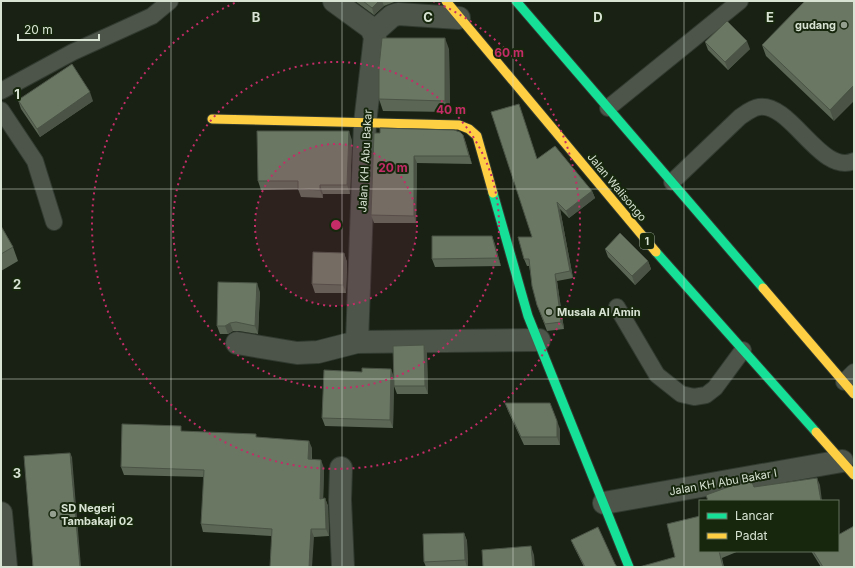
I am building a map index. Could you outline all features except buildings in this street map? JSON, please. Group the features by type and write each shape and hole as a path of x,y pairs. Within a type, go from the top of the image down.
{"main road":[{"path":"516,1 672,182 849,377 854,394"},
{"name":"Jalan Walisongo","path":"452,9 645,239 848,468"},
{"path":"212,119 459,125 469,128 477,136 528,316 539,340 629,567"}],"street":[{"path":"334,1 371,28 374,32 392,16 398,14 452,9"},
{"name":"Jalan KH Abu Bakar","path":"357,342 365,123 375,42 374,32"},
{"path":"237,343 297,353 318,352 357,342 539,340"},
{"path":"341,468 340,500 343,567"},
{"name":"Jalan KH Abu Bakar I","path":"604,503 848,468"},
{"path":"1,513 6,567"}],"lane":[{"path":"1,91 73,52 152,16 170,1"},
{"path":"608,108 730,4"},
{"path":"672,182 740,117 760,107 768,107 782,115 829,158 839,162 854,161"},
{"path":"1,110 35,161 54,222"},
{"path":"617,307 657,375 681,394 694,397 706,395 715,388 743,350"}],"traffic: fast":[{"path":"516,1 763,288"},
{"path":"493,193 528,316 629,567"},
{"path":"656,252 816,432"}],"traffic: slow":[{"path":"446,1 656,252"},
{"path":"212,119 459,125 469,129 477,136 493,193"},
{"path":"763,288 854,394"},
{"path":"816,432 854,475"}],"place":[{"name":"gudang","path":"844,25"},
{"name":"Musala Al Amin","path":"549,312"},
{"name":"SD Negeri Tambakaji 02","path":"53,514"}]}
